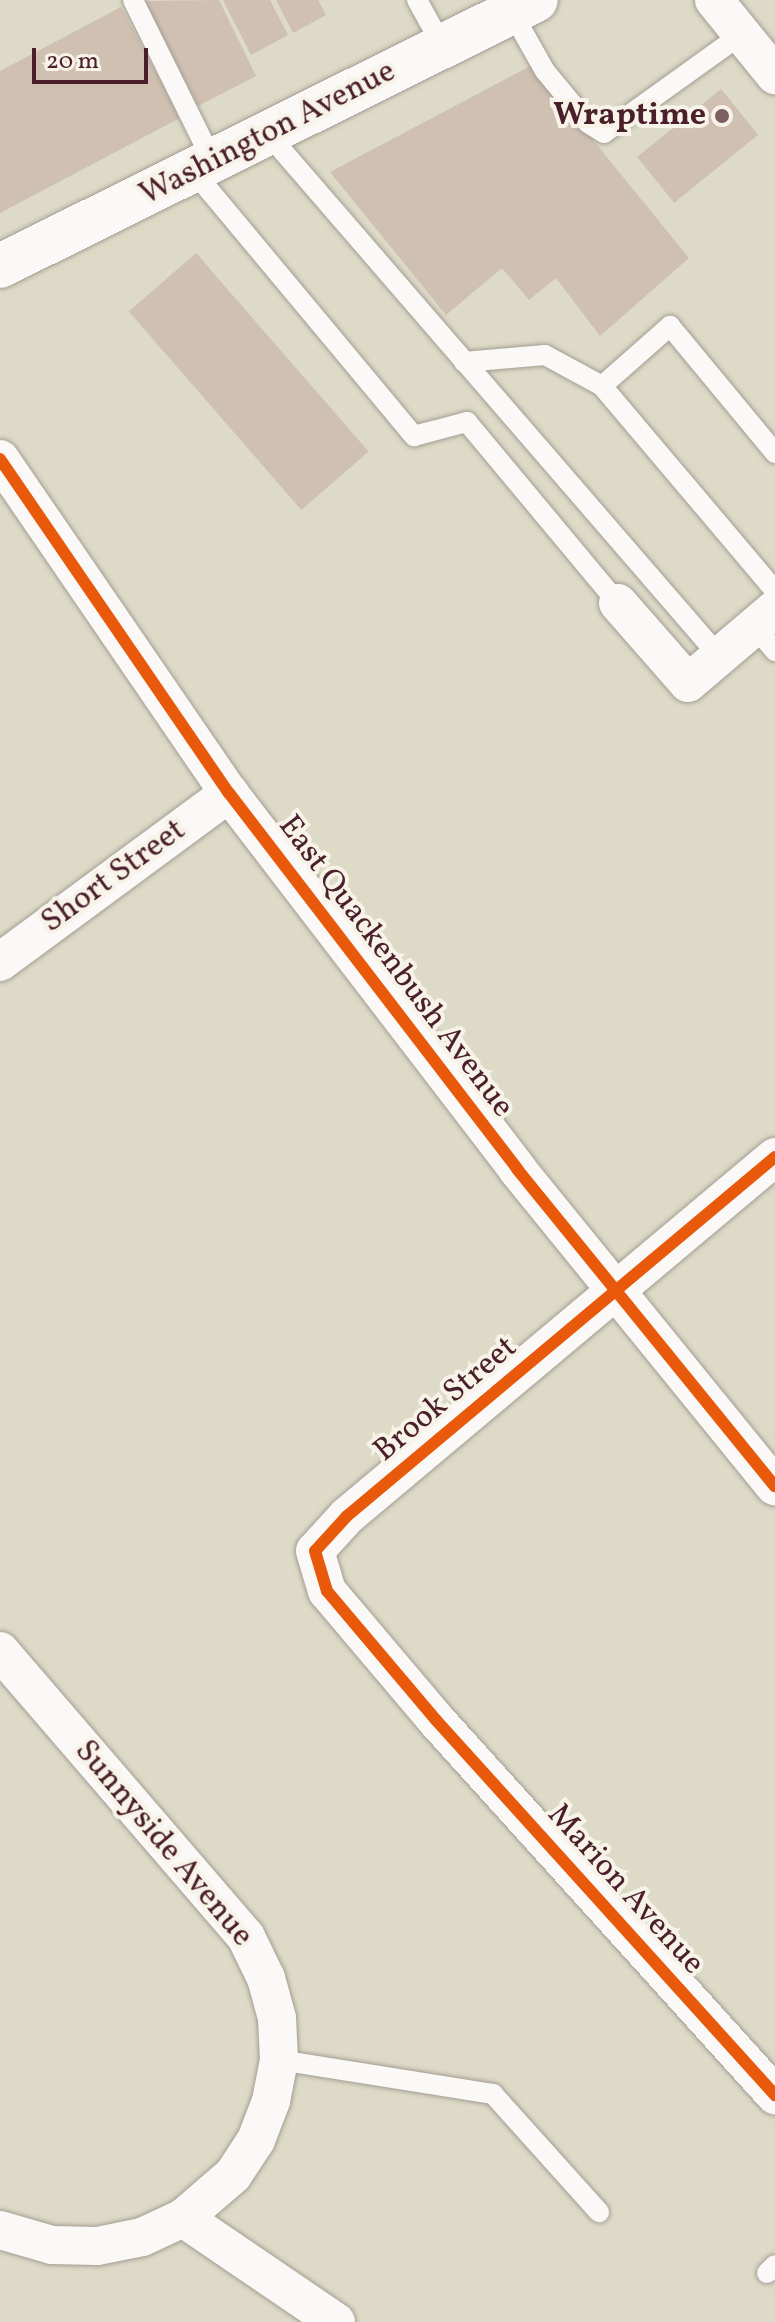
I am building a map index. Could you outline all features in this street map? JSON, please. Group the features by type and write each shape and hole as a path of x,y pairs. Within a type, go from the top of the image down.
{"main road":[{"name":"Washington Avenue","path":"0,266 443,47 517,4"}],"street":[{"path":"714,0 775,75"},
{"name":"East Quackenbush Avenue","path":"0,459 229,793 617,1292 775,1486"},
{"path":"618,603 688,683 719,656 768,629"},
{"name":"Short Street","path":"0,962 229,793"},
{"name":"Brook Street","path":"436,1720 327,1591 315,1551 347,1516 775,1157"},
{"name":"Sunnyside Avenue","path":"0,1651 246,1937 266,1978 277,2018 279,2060 271,2101 256,2140 233,2175 183,2218 142,2237 97,2246 52,2245 0,2230"},
{"name":"Marion Avenue","path":"436,1720 775,2095"},
{"path":"183,2218 335,2322"}],"lane":[{"path":"133,0 204,167 414,436 467,422 618,603"},
{"path":"417,0 443,47"},
{"path":"517,4 545,71 588,123 604,133 742,34"},
{"path":"268,134 719,656"},
{"path":"602,386 670,326 775,453"},
{"path":"464,362 545,355 602,386 775,591"},
{"path":"279,2060 493,2094 599,2212"}],"building":[{"path":"219,0 256,76 198,106 144,1"},
{"path":"223,0 270,0 288,35 251,55"},
{"path":"276,0 318,0 326,15 293,33"},
{"path":"121,7 180,118 0,213 0,71"},
{"path":"532,65 689,258 600,336 556,278 529,300 502,268 446,315 330,172"},
{"path":"721,89 758,135 674,203 637,157"},
{"path":"196,253 369,451 301,510 129,311"}],"cycle path":[{"path":"0,459 229,793 517,1169 775,1486"},
{"path":"775,1157 347,1516 315,1551 327,1591 436,1720 775,2095"}],"place":[{"name":"Wraptime","path":"722,116"}]}
